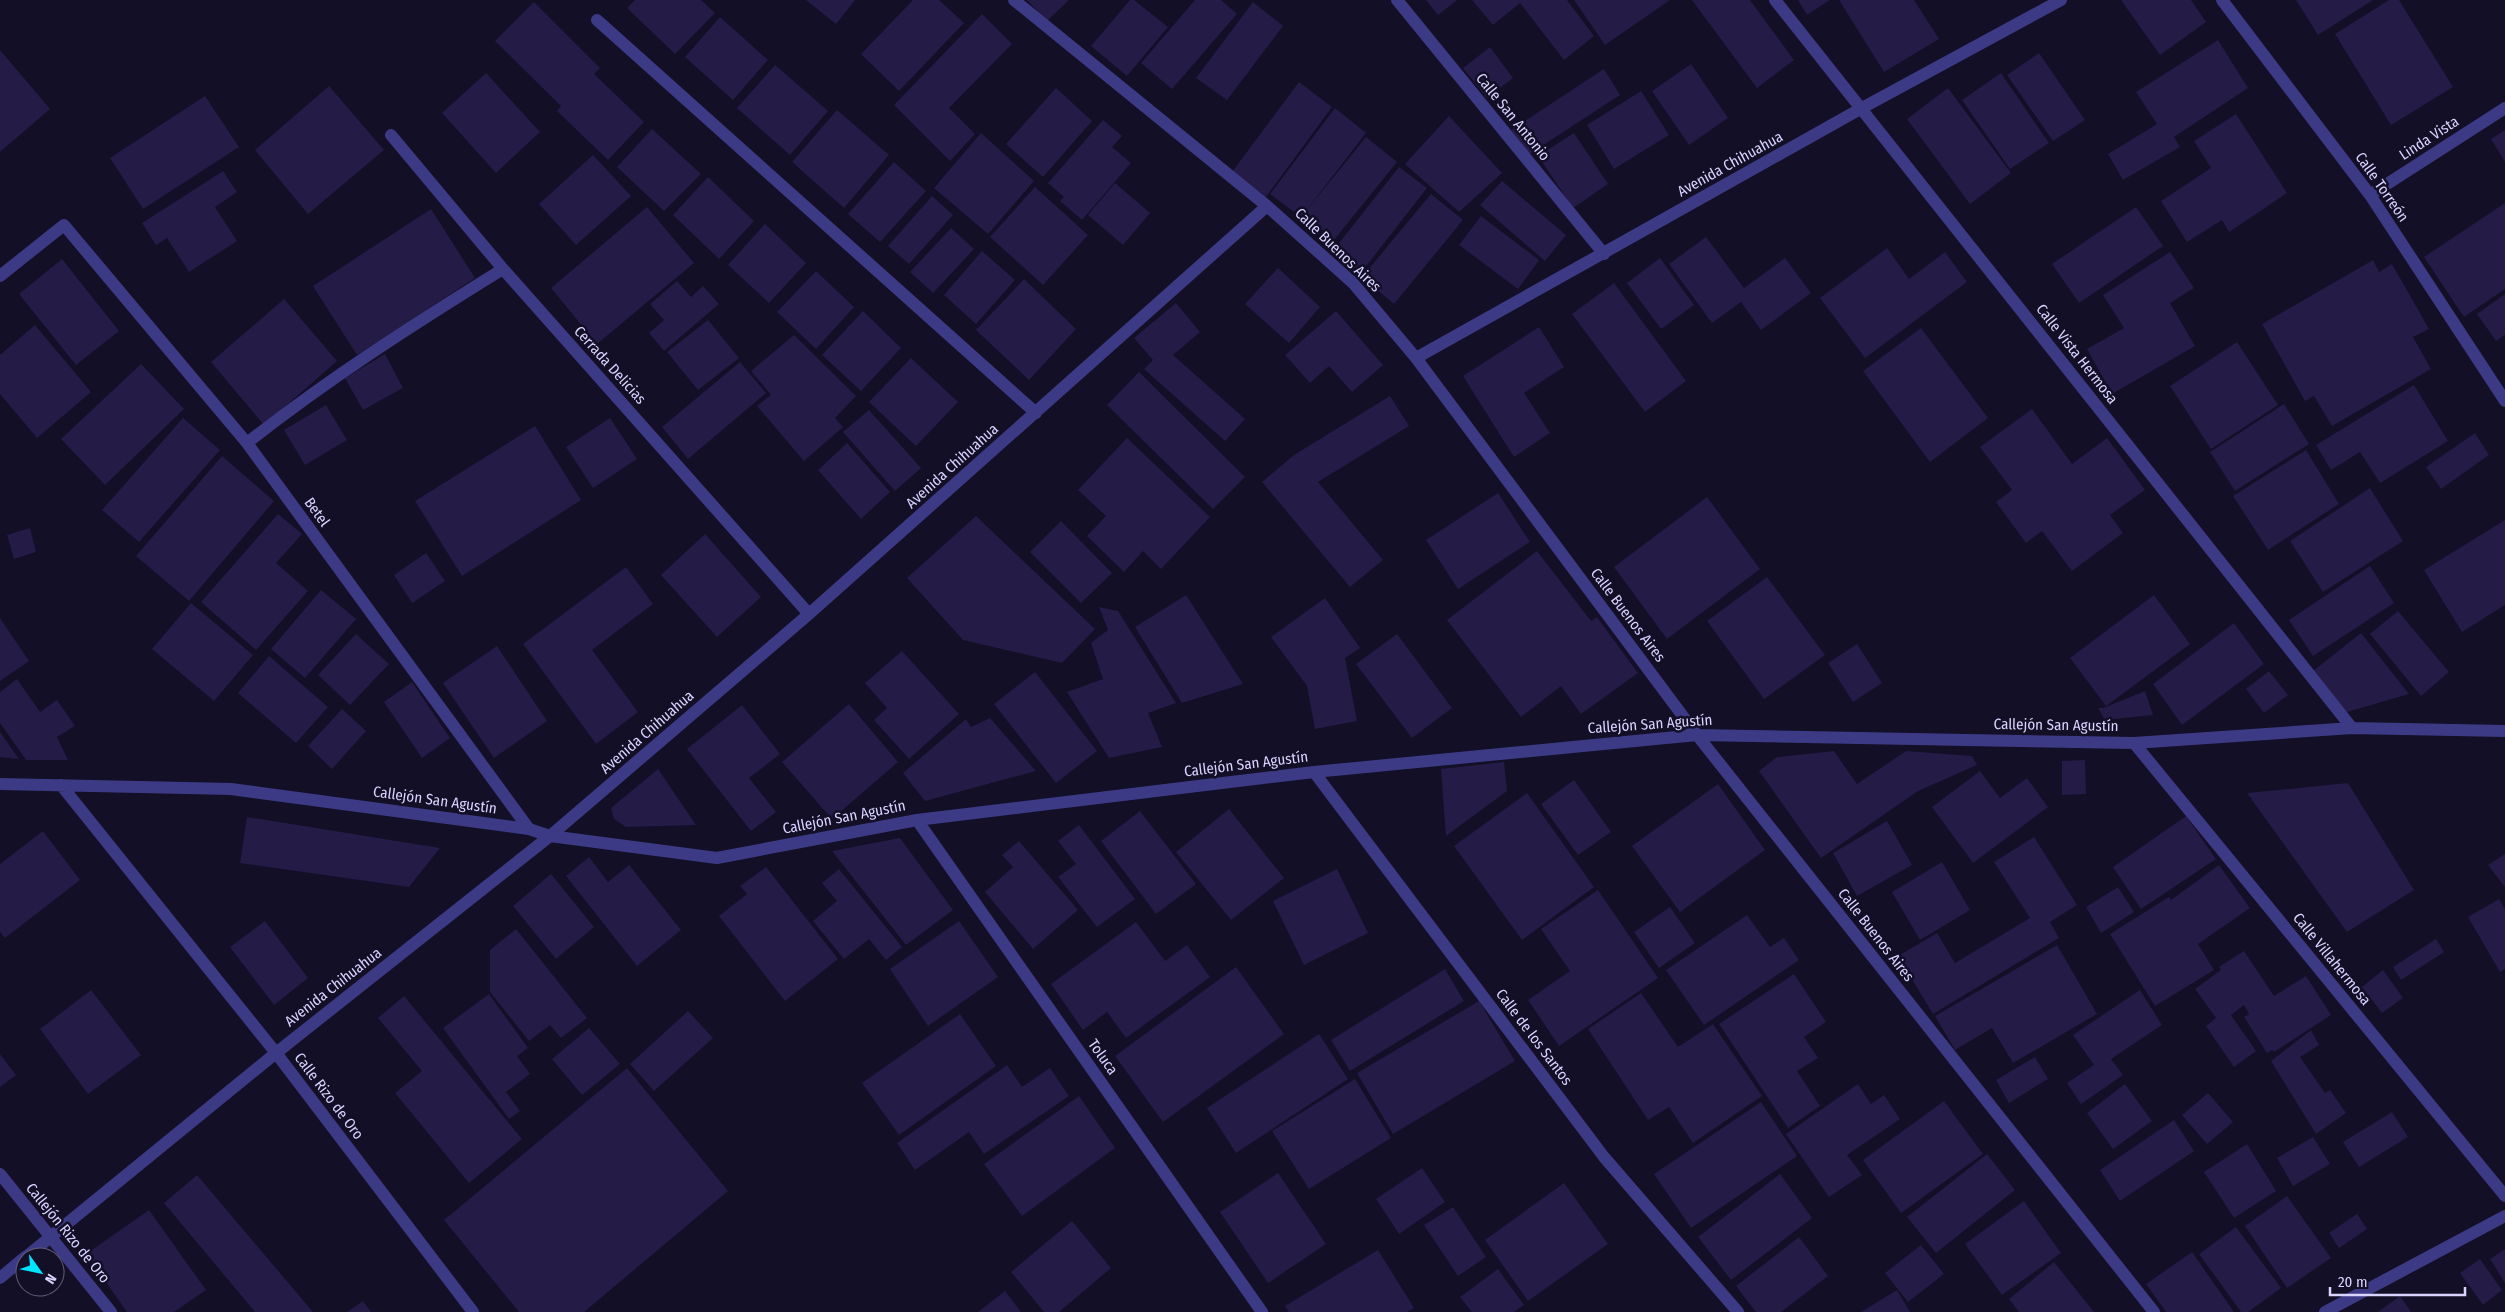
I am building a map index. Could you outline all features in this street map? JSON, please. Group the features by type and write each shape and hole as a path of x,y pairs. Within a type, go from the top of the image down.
{"street":[{"name":"Calle Buenos Aires","path":"1014,0 1267,206 1352,283 1416,358 1697,734 2154,1312"},
{"name":"Calle San Antonio","path":"1398,0 1604,254"},
{"name":"Calle Vista Hermosa","path":"1775,0 2352,728"},
{"name":"Avenida Chihuahua","path":"1416,358 1862,108 2061,0"},
{"name":"Calle Torreón","path":"2222,0 2370,195 2505,401"},
{"path":"596,20 1036,413"},
{"name":"Linda Vista","path":"2370,195 2505,108"},
{"name":"Cerrada Delicias","path":"391,134 503,269 809,614"},
{"name":"Avenida Chihuahua","path":"37,1247 550,836 809,614 1267,206"},
{"name":"Betel","path":"0,276 64,225 246,443 529,829"},
{"path":"246,443 300,401 377,347 503,269"},
{"name":"Callejón San Agustín","path":"0,784 231,789 529,829 550,836 717,858 917,820 1314,772 1697,734 2134,743 2352,728 2505,731"},
{"name":"Calle Villahermosa","path":"2134,743 2505,1196"},
{"name":"Calle de los Santos","path":"1314,772 1604,1157 1738,1312"},
{"name":"Calle Rizo de Oro","path":"61,786 276,1054 473,1312"},
{"name":"Toluca","path":"917,820 1262,1312"},
{"name":"Callejón Rizo de Oro","path":"0,1174 111,1312"},
{"path":"2325,1312 2505,1216"},
{"name":"Avenida Chihuahua","path":"0,1278 15,1265"}],"building":[{"path":"635,0 701,0 715,13 675,54 627,8"},
{"path":"806,0 855,0 836,24"},
{"path":"913,0 939,0 964,23 899,91 861,54"},
{"path":"1027,0 1069,0 1047,21"},
{"path":"1130,0 1134,0 1168,27 1127,76 1091,46"},
{"path":"1195,0 1221,0 1237,14 1172,89 1141,63"},
{"path":"1426,0 1457,0 1438,15"},
{"path":"1472,0 1567,0 1594,36 1564,60 1520,3 1493,25"},
{"path":"1574,0 1670,0 1605,45"},
{"path":"1692,0 1750,0 1794,60 1757,88"},
{"path":"1798,0 1830,0 1807,15"},
{"path":"1839,0 1914,0 1939,39 1884,72"},
{"path":"2121,0 2191,0 2206,22 2160,55"},
{"path":"2296,0 2373,0 2318,35"},
{"path":"2389,0 2399,0 2453,87 2391,125 2335,34"},
{"path":"534,2 600,68 594,74 644,122 608,160 557,111 561,106 495,41"},
{"path":"1253,2 1283,26 1227,100 1196,78"},
{"path":"982,14 1012,44 949,108 975,134 950,161 894,105"},
{"path":"720,17 768,60 733,100 685,57"},
{"path":"2218,40 2248,88 2174,137 2180,147 2123,180 2108,154 2157,124 2136,92"},
{"path":"1490,47 1513,78 1487,98 1463,68"},
{"path":"0,50 50,109 0,152"},
{"path":"2039,53 2085,120 2053,141 2007,75"},
{"path":"1691,64 1728,118 1689,145 1652,91"},
{"path":"775,65 828,111 790,155 737,108"},
{"path":"1604,69 1620,95 1528,155 1511,130"},
{"path":"486,73 540,132 496,173 442,113"},
{"path":"2001,73 2049,143 2010,169 1962,100"},
{"path":"1299,82 1332,107 1266,197 1232,172"},
{"path":"329,86 384,150 308,214 255,150"},
{"path":"1056,88 1092,121 1043,177 1006,144"},
{"path":"1948,88 2011,173 1970,204 1907,119"},
{"path":"1641,91 1669,135 1614,169 1587,125"},
{"path":"205,96 239,147 143,209 110,158"},
{"path":"1335,108 1366,133 1306,211 1366,137 1397,162 1334,240 1303,214 1301,217 1270,194"},
{"path":"837,110 889,155 844,208 792,162"},
{"path":"2236,114 2287,193 2229,232 2222,220 2187,242 2161,201 2211,168 2194,141"},
{"path":"1449,116 1502,173 1459,212 1405,164"},
{"path":"1103,120 1122,136 1112,147 1131,163 1082,220 1060,201 1064,197 1048,183"},
{"path":"652,129 701,174 664,211 617,167"},
{"path":"2505,130 2505,162 2491,139"},
{"path":"981,133 1034,181 988,234 934,188"},
{"path":"1574,133 1608,184 1573,208 1538,156"},
{"path":"593,155 631,196 576,245 539,204"},
{"path":"894,162 926,191 880,242 848,214"},
{"path":"1399,167 1427,188 1360,274 1332,252"},
{"path":"223,171 237,192 215,207 237,241 189,272 167,238 156,245 142,223"},
{"path":"708,177 754,221 719,259 673,215"},
{"path":"1502,181 1566,235 1545,261 1480,205"},
{"path":"1115,183 1150,213 1123,245 1088,215"},
{"path":"1035,187 1088,235 1043,285 990,237"},
{"path":"1431,194 1463,220 1394,304 1362,277"},
{"path":"932,196 953,215 909,264 888,246"},
{"path":"2505,203 2505,289 2464,317 2424,257"},
{"path":"647,207 694,263 597,344 551,288"},
{"path":"2136,207 2163,246 2079,303 2052,264"},
{"path":"431,209 475,278 357,355 313,286"},
{"path":"1481,216 1539,260 1518,289 1459,245"},
{"path":"765,224 806,263 769,303 728,265"},
{"path":"951,228 974,249 933,293 910,272"},
{"path":"1706,237 1744,288 1785,258 1811,293 1761,330 1741,302 1712,323 1669,264"},
{"path":"1887,248 1909,279 1945,252 1967,282 1865,358 1820,298"},
{"path":"982,251 1015,280 976,324 944,295"},
{"path":"2170,252 2194,288 2170,303 2195,346 2112,394 2087,349 2124,328 2103,295"},
{"path":"1660,258 1694,305 1661,329 1627,283"},
{"path":"62,259 119,331 76,365 19,294"},
{"path":"2373,260 2379,272 2392,264 2429,329 2413,337 2431,369 2332,426 2314,396 2305,401 2262,324"},
{"path":"1278,268 1320,307 1289,343 1245,304"},
{"path":"816,271 854,307 816,349 777,312"},
{"path":"1024,279 1076,329 1029,380 976,330"},
{"path":"677,281 691,297 703,286 719,304 664,351 649,333 664,320 650,304"},
{"path":"1614,283 1686,381 1645,412 1572,314"},
{"path":"2505,294 2505,335 2496,341 2477,314"},
{"path":"284,299 337,361 264,425 211,362"},
{"path":"1176,303 1200,332 1173,355 1245,419 1225,441 1144,369 1153,360 1134,338"},
{"path":"863,311 901,348 861,391 822,355"},
{"path":"1336,311 1383,365 1352,392 1329,366 1310,383 1285,355"},
{"path":"708,320 739,358 698,390 667,352"},
{"path":"35,325 91,392 37,438 0,394 0,355"},
{"path":"1539,327 1564,367 1524,393 1550,433 1514,457 1463,376"},
{"path":"1921,328 1988,418 1930,462 1863,371"},
{"path":"794,335 856,396 835,418 843,427 804,461 757,406 771,395 751,371"},
{"path":"2237,342 2278,405 2211,449 2170,386"},
{"path":"385,354 403,388 363,410 345,378"},
{"path":"911,358 958,402 916,446 869,402"},
{"path":"740,362 766,393 688,459 662,427"},
{"path":"141,364 184,409 105,485 61,439"},
{"path":"1139,372 1245,477 1213,509 1107,405"},
{"path":"2414,385 2448,441 2380,483 2360,452 2331,470 2316,445"},
{"path":"1390,396 1409,426 1318,482 1383,560 1350,587 1262,482 1294,455"},
{"path":"2284,404 2309,444 2235,491 2210,452"},
{"path":"326,405 347,440 305,465 284,430"},
{"path":"2032,409 2072,464 2107,438 2145,490 2110,515 2123,533 2072,571 2042,531 2026,543 1996,502 2012,490 1980,447"},
{"path":"869,410 921,468 895,491 843,432"},
{"path":"183,418 220,450 139,542 102,510"},
{"path":"610,418 637,459 593,488 566,447"},
{"path":"535,426 581,500 462,576 415,501"},
{"path":"2475,433 2489,455 2441,489 2426,467"},
{"path":"1127,438 1210,517 1161,569 1143,551 1124,572 1087,536 1106,516 1078,490"},
{"path":"847,443 890,492 861,519 818,470"},
{"path":"2306,450 2339,504 2268,550 2233,496"},
{"path":"222,456 274,501 189,601 136,556"},
{"path":"2370,488 2403,541 2323,592 2290,541"},
{"path":"1498,493 1530,542 1458,589 1426,540"},
{"path":"1707,497 1760,569 1667,639 1614,567"},
{"path":"278,514 302,534 276,563 308,591 256,650 201,602"},
{"path":"976,516 1095,629 1062,663 963,640 907,578"},
{"path":"2505,520 2505,605 2462,632 2424,570"},
{"path":"1061,521 1112,573 1081,603 1030,552"},
{"path":"30,528 36,552 14,559 7,535"},
{"path":"705,534 761,597 717,637 661,575"},
{"path":"1537,551 1591,621 1597,617 1638,673 1581,714 1561,686 1521,717 1447,620"},
{"path":"426,553 445,581 412,603 394,575"},
{"path":"2370,566 2394,603 2313,656 2289,620"},
{"path":"626,567 653,604 592,650 638,712 596,744 523,644"},
{"path":"1767,577 1825,655 1764,699 1707,621"},
{"path":"321,590 356,619 305,678 271,649"},
{"path":"1186,595 1243,684 1182,703 1135,627"},
{"path":"2154,595 2190,644 2106,706 2070,658"},
{"path":"1325,598 1360,648 1345,658 1357,721 1315,729 1307,686 1271,637"},
{"path":"191,603 253,655 214,701 152,649"},
{"path":"1099,607 1118,611 1176,703 1148,713 1162,747 1109,758 1067,692 1103,679 1091,643 1108,630"},
{"path":"2398,611 2449,672 2421,696 2370,634"},
{"path":"0,618 29,661 0,681"},
{"path":"2234,623 2264,664 2182,725 2153,684"},
{"path":"2361,633 2409,694 2347,712 2313,671"},
{"path":"356,634 389,664 350,705 318,675"},
{"path":"1397,634 1452,708 1412,738 1356,664"},
{"path":"1857,644 1882,683 1853,702 1828,663"},
{"path":"497,646 547,721 494,758 443,683"},
{"path":"902,651 959,714 909,759 874,720 887,708 865,683"},
{"path":"269,656 328,707 296,743 238,693"},
{"path":"2269,671 2288,695 2264,713 2246,689"},
{"path":"1035,672 1097,751 1056,783 994,704"},
{"path":"17,679 40,712 57,700 75,726 57,737 68,760 26,760 0,723 0,692"},
{"path":"412,682 450,738 422,758 384,702"},
{"path":"2145,691 2153,715 2105,720 2098,708 2103,708"},
{"path":"849,704 898,762 832,819 782,762"},
{"path":"742,705 780,754 749,778 776,812 751,831 687,749"},
{"path":"342,709 366,731 332,769 308,746"},
{"path":"990,718 1036,771 925,801 903,773 966,719 971,727"},
{"path":"0,732 19,759 0,757"},
{"path":"1834,751 1857,784 1906,751 1972,756 1977,765 1918,791 1821,858 1759,771 1777,757"},
{"path":"2085,760 2086,794 2062,795 2062,761"},
{"path":"1504,762 1507,791 1446,836 1441,769"},
{"path":"658,769 696,825 626,827 614,819 611,808"},
{"path":"1980,771 2000,798 2027,778 2048,807 1973,863 1932,807"},
{"path":"1574,780 1611,832 1578,855 1541,804"},
{"path":"2348,783 2414,890 2347,932 2247,793"},
{"path":"1718,784 1765,850 1680,912 1632,846"},
{"path":"1527,793 1594,887 1522,940 1454,846"},
{"path":"1229,809 1284,878 1231,920 1176,852"},
{"path":"1140,811 1196,884 1156,914 1101,841"},
{"path":"2186,816 2216,859 2141,909 2113,867"},
{"path":"247,817 440,848 409,887 240,863"},
{"path":"1887,821 1912,865 1857,896 1833,853"},
{"path":"1079,825 1135,899 1097,927 1058,877 1076,864 1058,841"},
{"path":"43,831 80,880 5,938 0,932 0,864"},
{"path":"2034,837 2077,905 2050,922 2059,938 1933,1014 1898,956 1937,933 1955,963 2030,918 1994,862"},
{"path":"900,838 953,910 906,945 832,851"},
{"path":"1019,841 1078,910 1033,949 985,892 1013,867 1002,855"},
{"path":"2505,854 2505,887 2488,865"},
{"path":"589,857 608,882 629,865 681,930 637,966 566,876"},
{"path":"1942,862 1970,910 1920,940 1892,892"},
{"path":"2219,865 2250,908 2198,944 2214,970 2155,1006 2110,934 2169,897 2171,900"},
{"path":"766,867 838,959 785,1001 719,916 747,894 740,886"},
{"path":"839,869 902,947 886,960 869,939 844,959 813,921 837,901 822,883"},
{"path":"1337,869 1368,933 1304,965 1273,901"},
{"path":"551,874 594,927 556,959 513,906"},
{"path":"2118,887 2134,912 2101,933 2086,907"},
{"path":"1598,890 1658,978 1559,1046 1528,1000 1570,971 1541,929"},
{"path":"2499,899 2505,909 2505,969 2500,972 2468,917"},
{"path":"1670,907 1695,943 1659,968 1634,932"},
{"path":"1747,915 1770,947 1784,938 1799,960 1704,1025 1666,970"},
{"path":"265,921 308,978 274,1005 230,947"},
{"path":"959,921 998,977 928,1026 890,969"},
{"path":"1136,922 1165,961 1187,945 1210,977 1126,1038 1107,1012 1083,1030 1051,984"},
{"path":"516,929 587,1018 561,1038 550,1025 529,1041 490,992 490,950"},
{"path":"2436,939 2444,952 2401,980 2393,967"},
{"path":"2057,945 2097,1014 2013,1063 1992,1028 1955,1050 1935,1016"},
{"path":"2244,951 2274,996 2306,976 2331,1015 2274,1052 2272,1050 2267,1053 2244,1017 2249,1014 2244,1005 2231,1015 2256,1051 2234,1067 2206,1026 2216,1018 2195,989 2221,970 2219,967"},
{"path":"1236,967 1284,1034 1163,1122 1115,1056"},
{"path":"1445,969 1464,1001 1350,1071 1331,1040"},
{"path":"2383,970 2403,998 2382,1013 2362,987"},
{"path":"1794,974 1826,1022 1804,1037 1818,1058 1797,1071 1820,1106 1788,1128 1719,1024"},
{"path":"91,990 141,1055 88,1094 40,1029"},
{"path":"2140,990 2162,1025 2111,1059 2123,1075 2081,1104 2067,1083 2094,1065 2073,1035"},
{"path":"1641,993 1678,1047 1713,1024 1762,1096 1693,1143 1669,1107 1648,1120 1588,1029"},
{"path":"489,994 528,1048 517,1056 530,1074 506,1092 520,1111 509,1119 443,1028"},
{"path":"404,996 522,1139 469,1183 395,1093 422,1071 378,1018"},
{"path":"1479,1001 1515,1061 1393,1134 1357,1073"},
{"path":"688,1011 713,1038 654,1091 630,1064"},
{"path":"960,1014 996,1066 899,1135 862,1083"},
{"path":"589,1028 620,1064 582,1095 552,1059"},
{"path":"2311,1030 2319,1045 2300,1057 2325,1093 2330,1090 2346,1113 2316,1134 2271,1061"},
{"path":"1319,1034 1348,1079 1236,1153 1207,1108"},
{"path":"0,1054 16,1075 0,1087"},
{"path":"2035,1057 2048,1079 2009,1103 1996,1080"},
{"path":"1007,1065 1022,1087 1050,1068 1069,1096 984,1154 969,1132 915,1170 897,1143"},
{"path":"627,1068 728,1191 584,1312 519,1312 444,1220"},
{"path":"1355,1079 1391,1138 1309,1189 1272,1131"},
{"path":"1858,1084 1871,1104 1884,1095 1900,1119 1847,1155 1862,1175 1829,1197 1786,1134"},
{"path":"2125,1084 2152,1121 2113,1149 2087,1113"},
{"path":"2208,1093 2233,1122 2207,1144 2182,1115"},
{"path":"1079,1096 1115,1148 1022,1216 984,1164"},
{"path":"1944,1101 1983,1154 1901,1213 1863,1160"},
{"path":"1761,1102 1797,1156 1691,1228 1654,1174"},
{"path":"2392,1112 2408,1137 2359,1167 2343,1142"},
{"path":"2174,1120 2194,1151 2120,1201 2100,1170"},
{"path":"2313,1137 2330,1164 2293,1186 2277,1158"},
{"path":"2247,1144 2276,1191 2234,1218 2204,1172"},
{"path":"1987,1154 2015,1190 1936,1253 1907,1217"},
{"path":"1422,1168 1445,1202 1399,1234 1376,1199"},
{"path":"1278,1173 1326,1244 1268,1283 1220,1212"},
{"path":"1780,1174 1812,1218 1731,1280 1698,1237"},
{"path":"197,1175 313,1312 255,1312 164,1203"},
{"path":"1564,1183 1608,1244 1528,1301 1485,1240"},
{"path":"2287,1196 2331,1258 2287,1288 2245,1226"},
{"path":"2024,1201 2061,1253 2002,1295 1965,1244"},
{"path":"1453,1207 1486,1257 1458,1276 1424,1225"},
{"path":"149,1210 206,1290 174,1312 127,1312 86,1254"},
{"path":"2357,1214 2367,1229 2339,1248 2329,1233"},
{"path":"1072,1221 1111,1268 1059,1312 1044,1312 1011,1272"},
{"path":"2236,1227 2281,1288 2248,1312 2241,1312 2199,1254"},
{"path":"1799,1237 1828,1276 1781,1312 1756,1312 1736,1286"},
{"path":"1921,1245 1944,1274 1908,1302 1885,1273"},
{"path":"2505,1249 2505,1283 2490,1259"},
{"path":"1378,1250 1414,1308 1407,1312 1289,1312 1285,1306"},
{"path":"2192,1252 2234,1312 2166,1312 2146,1284"},
{"path":"2480,1259 2502,1290 2483,1305 2460,1273"},
{"path":"2054,1262 2094,1312 2019,1312 2009,1299"},
{"path":"1498,1269 1524,1305 1514,1312 1472,1312 1460,1297"},
{"path":"1897,1290 1910,1312 1861,1312"},
{"path":"1005,1291 1021,1312 978,1312"},
{"path":"2400,1296 2411,1312 2378,1312"},
{"path":"363,1301 371,1312 347,1312"}]}
